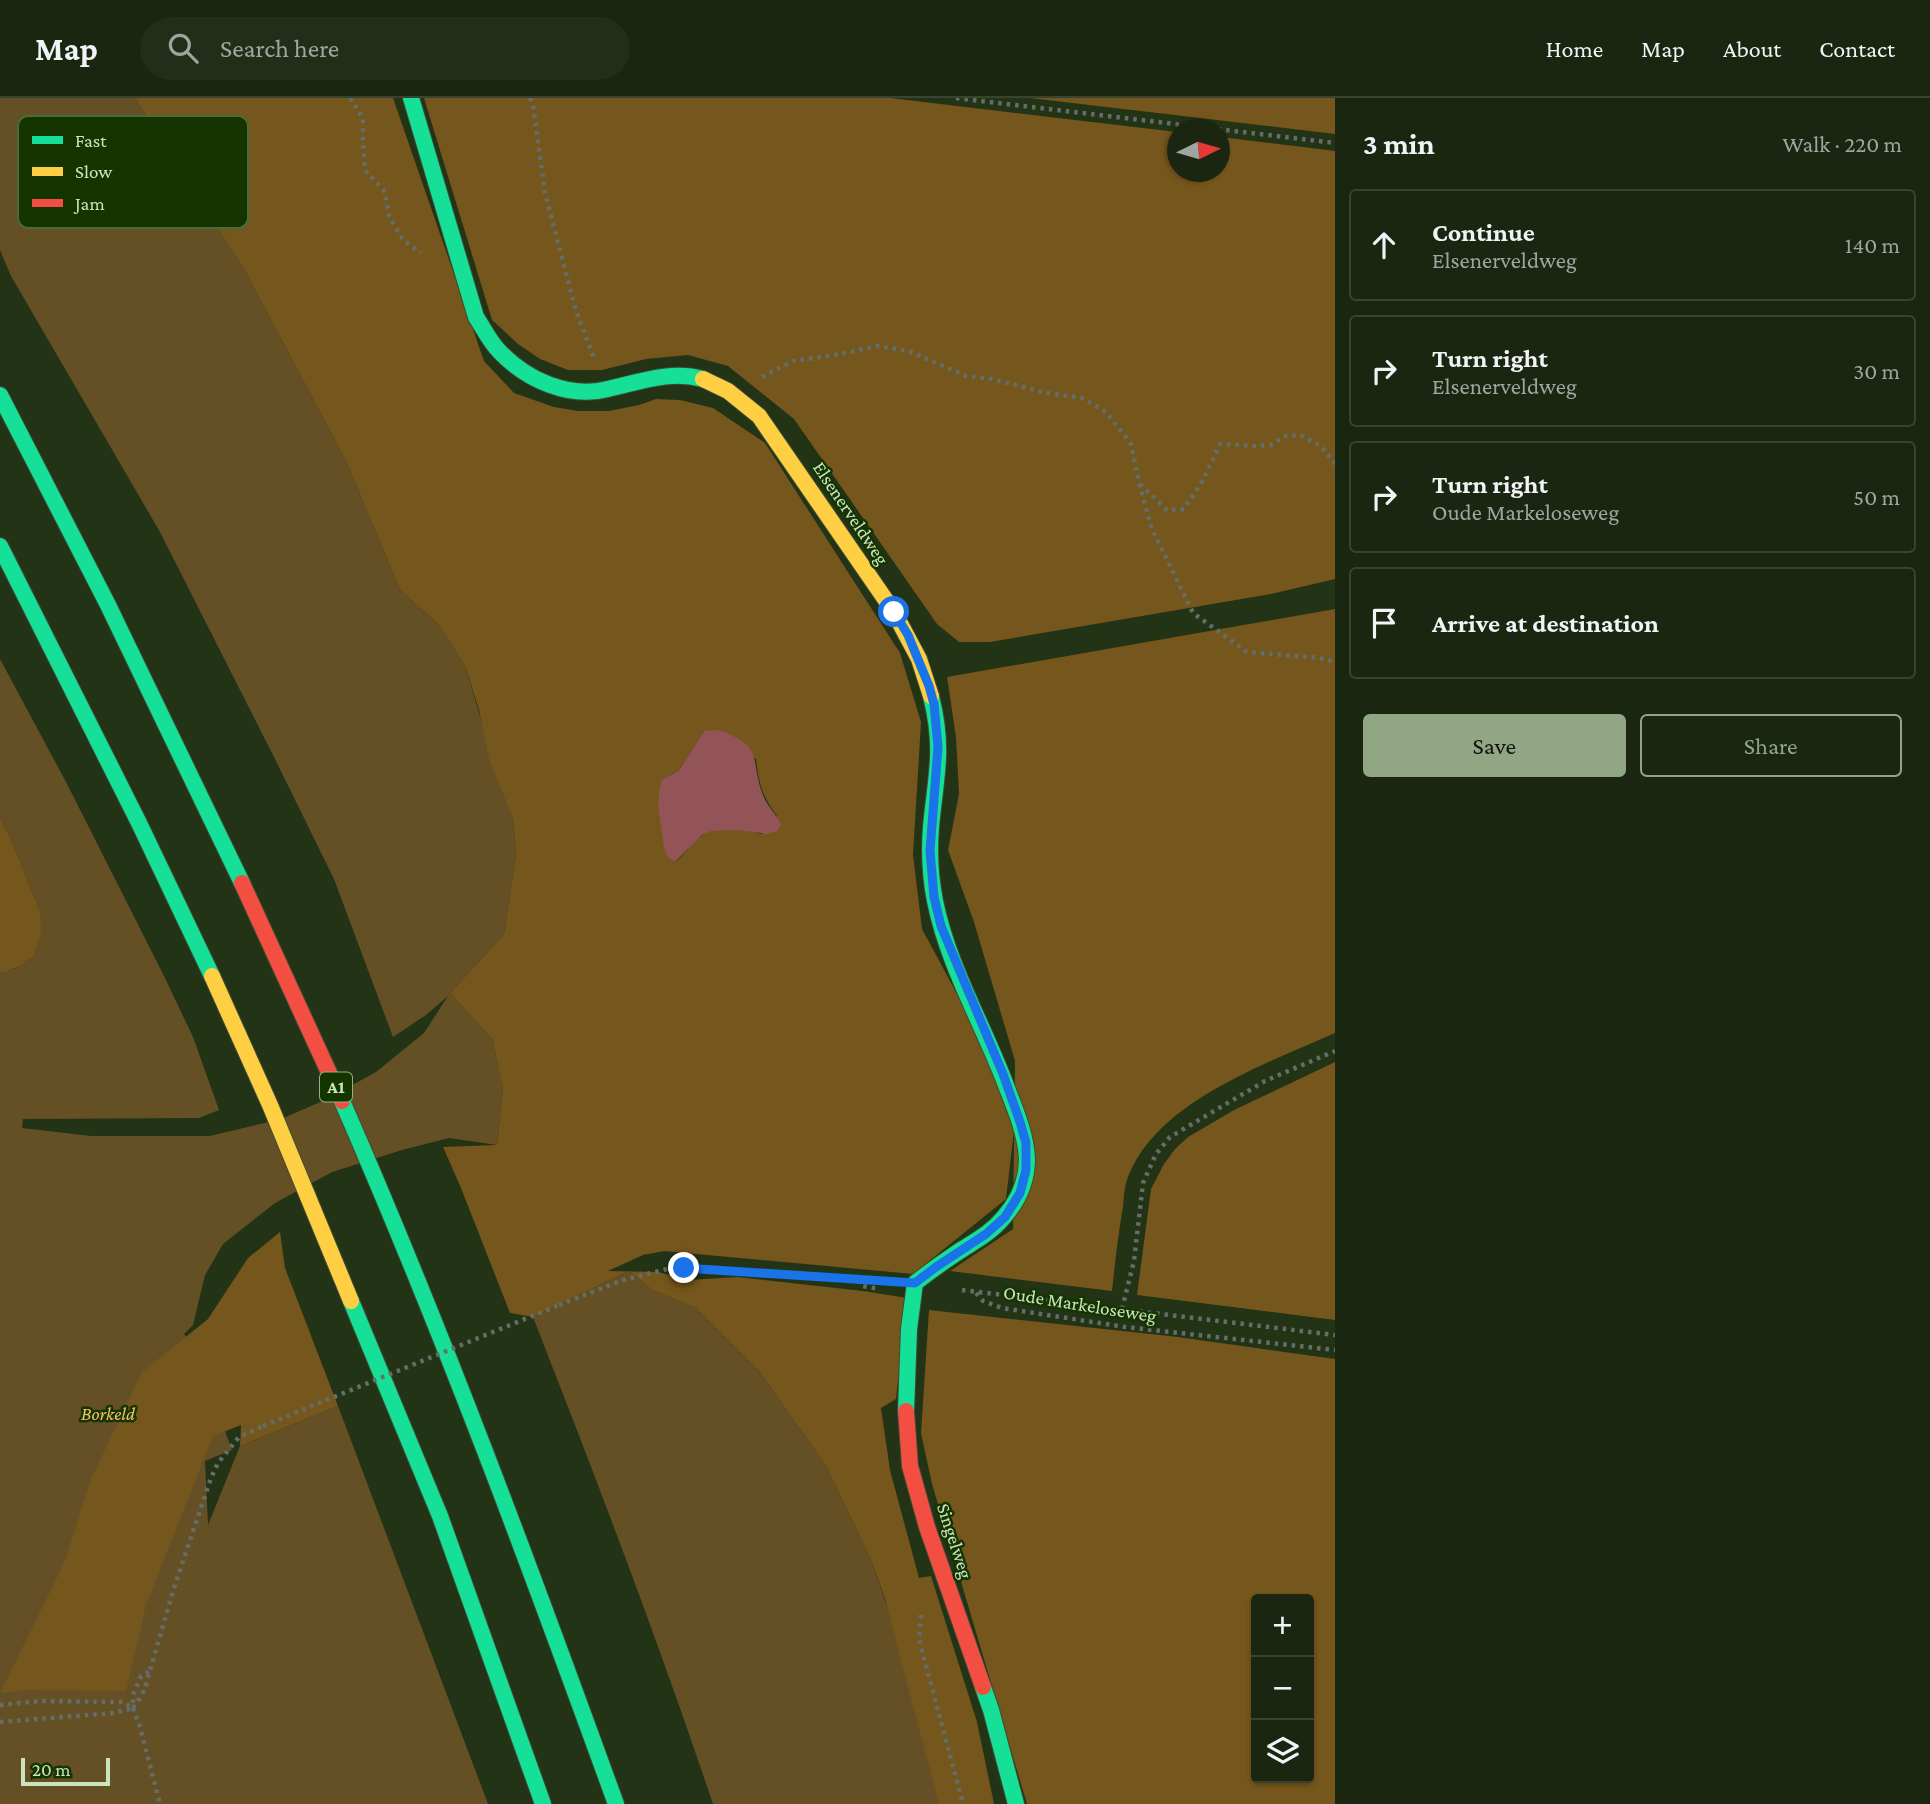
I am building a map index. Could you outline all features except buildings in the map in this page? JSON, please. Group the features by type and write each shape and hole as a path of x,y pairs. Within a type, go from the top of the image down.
{"main road":[{"name":"Elsenerveldweg","path":"411,98 476,317 494,345 512,363 532,376 580,392 614,388 670,374 713,382 734,393 759,416 908,635 934,704 938,747 930,851 934,897 941,926 1003,1074 1026,1143 1026,1170 1020,1193 1005,1217 986,1234 915,1283"},
{"name":"A1","path":"0,395 159,708 241,879 341,1100 459,1381 616,1804"},
{"path":"0,545 139,824 275,1117 440,1516 543,1804"},
{"name":"Singelweg","path":"915,1283 909,1329 906,1404 910,1466 927,1527 991,1710 1016,1804"}],"path":[{"path":"350,98 363,118 365,170 385,192 389,216 403,240 427,259"},
{"path":"530,98 545,194 576,311 595,360"},
{"path":"956,98 1335,143"},
{"path":"734,393 793,361 878,346 909,351 966,376 1082,398 1106,412 1131,444 1153,530 1193,612 1247,652 1320,658 1335,662"},
{"path":"1139,483 1167,510 1184,509 1203,480 1220,444 1271,445 1285,436 1300,435 1321,446 1335,464"},
{"path":"1122,1309 1136,1248 1143,1183 1156,1154 1170,1137 1265,1081 1335,1051"},
{"path":"0,1722 113,1713 133,1708 141,1697 201,1504 218,1463 239,1437 623,1280 667,1269 719,1269 857,1279 892,1282 880,1290 862,1286 857,1279"},
{"name":"Oude Markeloseweg","path":"1335,1335 976,1292 984,1301 1002,1308 1125,1327 1335,1350"},
{"path":"922,1602 919,1639 963,1804"},
{"path":"0,1705 40,1701 124,1702 133,1708 140,1727 160,1804"}],"green space":[{"name":"Borkeld","path":"0,98 135,98 146,116 18,116 18,228 217,228 246,273 347,463 400,590 438,624 465,666 513,819 516,855 504,934 450,993 492,1039 503,1089 497,1145 449,1138 402,1150 332,1172 275,1203 223,1244 205,1275 193,1325 184,1334 223,1379 225,1431 232,1450 205,1461 208,1525 240,1446 338,1406 488,1804 0,1804 0,972 14,969 34,956 40,911 0,818 0,659 66,782 164,976 193,1037 219,1110 199,1118 23,1119 22,1128 91,1136 210,1136 281,1119 325,1100 376,1072 424,1033 448,996 393,1037 334,879 275,759 160,532 11,276 0,250"},
{"path":"629,1271 652,1290 696,1308 759,1371 826,1466 872,1562 957,1804 713,1804 626,1559 533,1317"}],"shaded area":[{"path":"135,98 393,98 484,361 514,393 554,407 578,411 609,411 656,399 680,400 713,408 765,443 900,653 921,722 913,855 922,929 963,1005 1015,1122 1006,1199 913,1274 664,1251 643,1255 608,1271 628,1271 533,1317 510,1313 443,1147 497,1145 503,1089 492,1039 450,993 504,934 516,855 513,819 489,759 479,710 465,666 438,624 400,590 347,463 246,273 217,228 248,228 248,116 146,116","holes":["704,731 756,759 758,776 768,802 777,816 761,834 738,830 713,831 700,837 675,862 669,859 670,775 679,770"]},
{"path":"424,98 890,98 1167,131 1167,182 1230,182 1230,138 1335,151 1335,579 1271,594 990,642 959,642 937,624 794,419 728,366 688,355 646,359 602,370 568,370 540,359 518,344 492,320"},
{"path":"1030,98 1335,98 1335,134 1230,122 1230,119 1208,119"},
{"path":"1335,609 1335,1033 1215,1089 1186,1107 1161,1128 1141,1153 1126,1183 1112,1291 950,1271 1013,1229 1015,1061 974,922 948,850 959,794 956,737 947,677"},
{"path":"720,730 734,736 750,749 763,795 781,824 775,832 767,834 736,830 712,831 702,835 675,862 669,859 664,848 658,804 662,780 679,770 704,731"},
{"path":"0,818 40,911 41,931 34,956 5,972 0,972"},
{"path":"1335,1062 1335,1320 1137,1295 1151,1189 1175,1149 1188,1137 1234,1110"},
{"path":"280,1232 285,1268 338,1406 240,1446 241,1425 213,1436 146,1605 126,1691 25,1690 0,1693 65,1561 91,1479 142,1372 208,1319 248,1258"},
{"path":"630,1271 658,1272 689,1280 737,1277 907,1298 896,1399 881,1408 890,1470 919,1578 931,1576 977,1722 994,1804 939,1804 885,1599 872,1562 826,1466 759,1371 696,1308 652,1290"},
{"path":"929,1310 1178,1337 1335,1359 1335,1804 1027,1804 932,1484 921,1433"}],"traffic: fast":[{"path":"411,98 476,317 500,352 536,379 578,391 608,389 667,376 703,379"},
{"path":"0,395 108,605 242,883"},
{"path":"0,546 139,823 212,976"},
{"path":"906,1411 909,1329 915,1283 999,1223 1021,1190 1027,1159 1017,1114 948,949 935,901 930,846 938,750 931,696"},
{"path":"342,1101 485,1450 616,1804"},
{"path":"351,1301 440,1516 543,1804"},
{"path":"983,1687 1016,1804"}],"traffic: slow":[{"path":"703,379 728,391 759,416 894,612 919,659 931,696"},
{"path":"212,976 270,1105 351,1301"}],"traffic: jam":[{"path":"242,883 342,1101"},
{"path":"906,1411 910,1466 927,1527 983,1687"}],"route":[{"path":"684,1268 915,1283 986,1234 1005,1217 1020,1193 1026,1170 1026,1143 1020,1122 1003,1074 941,926 934,897 930,851 938,747 934,704 908,635 894,612"}]}
